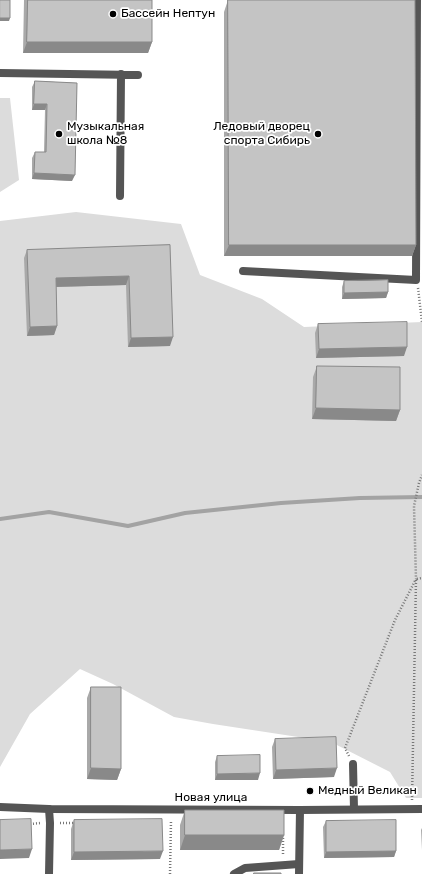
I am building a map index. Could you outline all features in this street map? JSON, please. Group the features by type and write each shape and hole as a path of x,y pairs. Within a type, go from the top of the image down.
{"street":[{"path":"243,271 416,280 419,174 417,0"},
{"path":"0,73 138,75"},
{"path":"120,196 121,74"},
{"path":"353,764 354,809"},
{"name":"Новая улица","path":"0,807 49,809 422,809"},
{"path":"49,809 49,874"},
{"path":"299,874 300,810"},
{"path":"234,874 245,868 299,864"}],"path":[{"path":"416,280 422,322"},
{"path":"412,809 416,579 414,506 422,475"},
{"path":"416,579 422,578"},
{"path":"353,764 345,748 395,620 416,579"},
{"path":"170,874 171,821"},
{"path":"28,824 80,823"},
{"path":"283,835 284,865"}],"shaded area":[{"path":"0,98 10,98 19,180 0,192"},
{"path":"76,212 181,224 200,275 262,299 304,327 422,322 422,798 406,798 390,772 331,742 174,717 113,684 80,669 30,714 0,767 0,221"}],"building":[{"path":"0,0 10,0 10,18 0,18"},
{"path":"28,0 152,0 152,42 27,42"},
{"name":"Ледовый дворец спорта Сибирь","path":"228,0 415,0 416,245 229,245"},
{"name":"Музыкальная школа №8","path":"35,81 77,83 75,175 34,173 35,152 46,152 47,104 34,104"},
{"path":"170,245 173,337 131,338 129,276 56,278 57,326 30,327 27,250"},
{"path":"388,280 388,292 344,293 344,281"},
{"path":"407,322 407,347 319,349 318,324"},
{"path":"317,366 400,367 400,410 316,408"},
{"path":"91,687 121,687 121,769 91,768"},
{"path":"336,737 337,768 276,770 275,739"},
{"path":"260,755 260,773 217,774 217,756"},
{"path":"185,810 284,810 284,835 185,835"},
{"path":"31,819 32,849 0,850 0,820"},
{"path":"162,819 163,851 74,852 74,820"},
{"path":"396,820 396,851 326,852 326,821"},
{"path":"281,873 281,874 254,874"}],"waterway":[{"path":"0,519 49,512 128,526 185,513 281,503 360,498 422,497"}],"place":[{"name":"Бассейн Нептун","path":"113,14"},
{"name":"Музыкальная школа №8","path":"59,134"},
{"name":"Ледовый дворец спорта Сибирь","path":"318,134"},
{"name":"Медный Великан","path":"310,791"}]}
